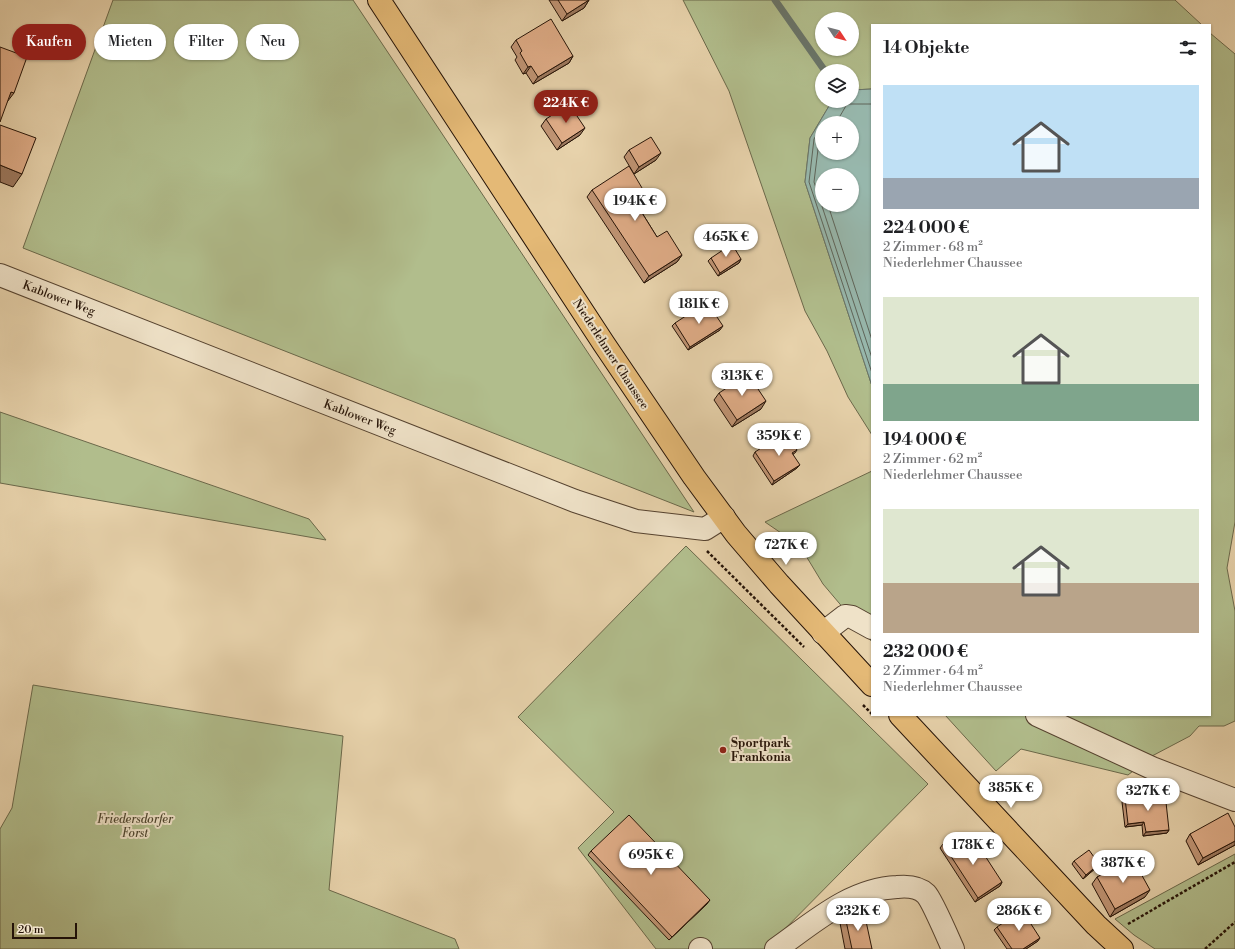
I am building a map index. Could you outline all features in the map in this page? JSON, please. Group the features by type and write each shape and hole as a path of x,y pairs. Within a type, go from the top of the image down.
{"main road":[{"name":"Niederlehmer Chaussee","path":"379,0 650,413 724,517 770,573 823,633 866,694"},
{"path":"901,716 1096,925 1122,949"}],"lane":[{"name":"Kablower Weg","path":"0,275 575,501 636,521 705,529"},
{"path":"705,529 724,517"},
{"path":"823,633 845,616 871,628"},
{"path":"1039,716 1152,768 1235,800"},
{"path":"776,949 833,908 860,894 882,889 911,886 926,894 953,949"}],"path":[{"path":"705,529 701,545 806,648"},
{"path":"866,694 871,711"},
{"path":"1125,928 1235,862"},
{"path":"1205,949 1235,922"}],"green space":[{"path":"113,0 353,0 694,512 23,248 94,52 94,60 166,60 166,24 104,24"},
{"path":"683,0 1175,0 1201,24 871,24 871,89 859,90 859,64 815,64 815,108 828,108 823,116 815,116 815,130 810,138 805,182 871,383 871,433 848,397 827,351 805,311 729,91"},
{"path":"1211,34 1235,54 1235,522 1227,568 1235,611 1235,721 1224,726 1199,726 1190,736 1152,756 1128,775 1021,749 996,771 946,716 1211,716"},
{"path":"0,412 309,519 326,540 0,483"},
{"path":"871,471 871,641 823,584 800,546 765,522"},
{"name":"Sportpark Frankonia","path":"686,546 928,784 765,949 656,949 578,848 614,812 518,717"},
{"name":"Friedersdorfer Forst","path":"33,685 343,736 329,890 455,939 459,949 0,949 0,829 12,808"},
{"path":"1235,854 1235,949 1155,949 1134,935 1115,919"}],"water":[{"path":"871,89 871,383 805,182 810,138 815,130 815,160 859,160 859,116 823,116 828,108 859,108 859,90"}],"building":[{"path":"558,0 589,0 567,14"},
{"path":"551,19 573,56 538,77 531,66 528,67 520,53 522,51 516,40"},
{"path":"0,47 12,51 12,60 26,60 14,93 11,92 0,122"},
{"path":"569,104 585,128 562,143 546,119"},
{"path":"0,125 36,138 22,174 0,165"},
{"path":"651,137 661,153 639,167 629,150"},
{"path":"629,166 645,193 634,200 657,237 667,231 682,255 649,276 592,190"},
{"path":"732,244 741,259 720,273 711,258"},
{"path":"707,302 723,326 690,347 675,323"},
{"path":"748,374 766,401 737,420 719,393"},
{"path":"786,432 797,450 792,453 800,465 774,481 755,452"},
{"path":"1165,793 1169,830 1146,832 1144,822 1128,824 1125,798"},
{"path":"1228,813 1235,827 1235,841 1203,858 1190,834"},
{"path":"629,815 710,900 672,937 591,851"},
{"path":"957,835 966,849 976,842 1002,882 978,898 943,844"},
{"path":"1089,850 1099,864 1086,875 1074,861"},
{"path":"1134,861 1150,890 1115,909 1097,877 1120,865 1122,868"},
{"path":"1022,910 1040,938 1023,949 1012,949 997,927"},
{"path":"864,912 872,949 852,949 845,916"}],"waterway":[{"path":"775,0 820,64"}],"place":[{"name":"Sportpark Frankonia","path":"723,750"}]}
